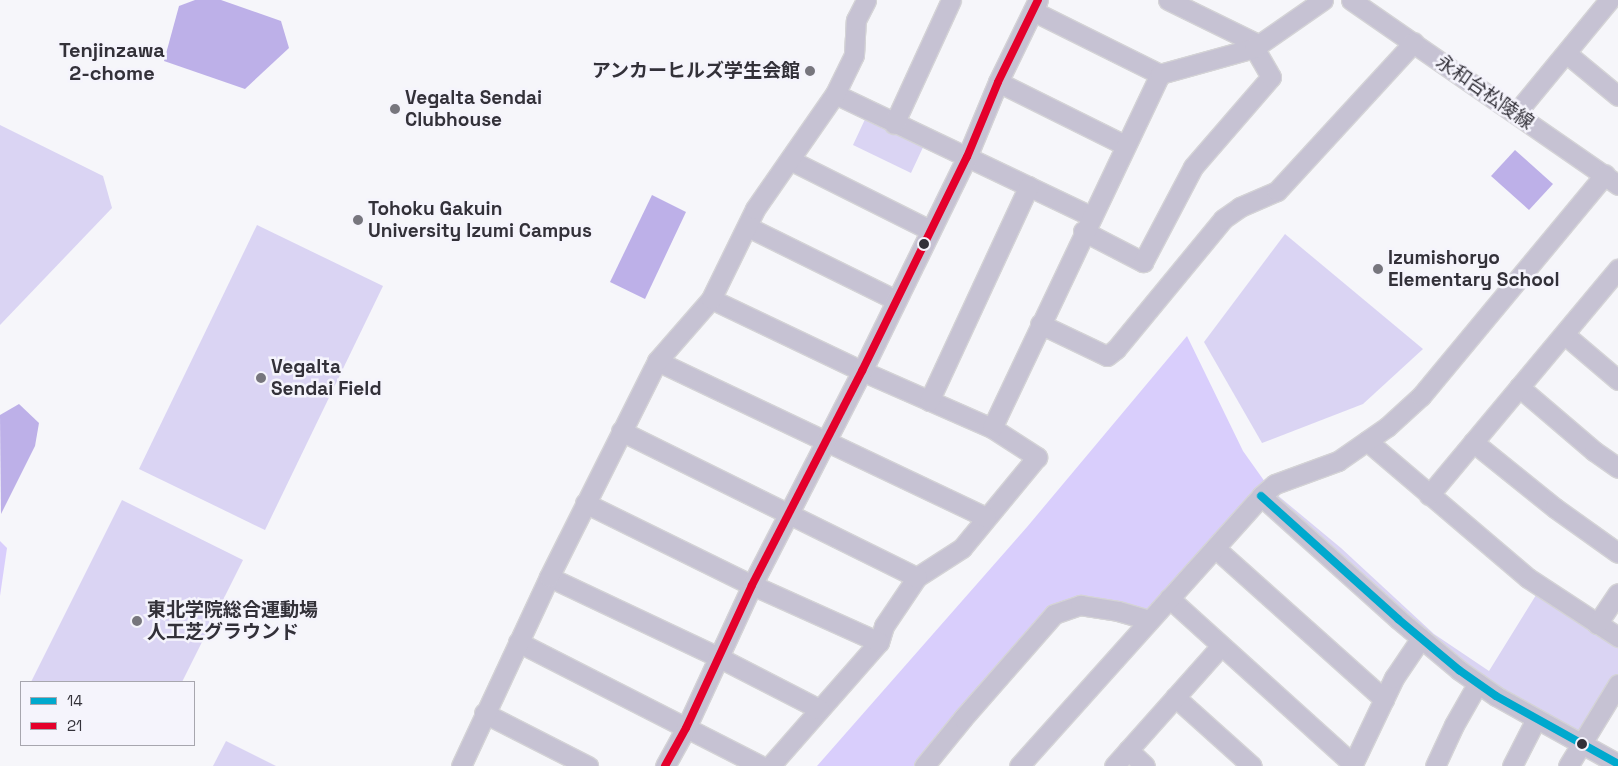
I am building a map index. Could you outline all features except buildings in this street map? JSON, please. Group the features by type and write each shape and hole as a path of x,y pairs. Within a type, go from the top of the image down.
{"street":[{"path":"461,766 484,713 549,577 657,361 711,300 748,227 755,209 835,94 854,55 856,20 866,0"},
{"path":"894,124 951,0"},
{"path":"835,94 894,124 1029,186 1144,262 1193,167 1271,78 1256,46 1168,0"},
{"path":"665,766 686,728 752,585 862,371 967,156 998,82 1036,5 1160,74 1256,46 1324,0"},
{"name":"永和台松陵線","path":"1351,0 1612,180"},
{"path":"1516,113 1611,0 1618,5"},
{"path":"1040,324 1107,356 1116,349 1223,219 1240,207 1277,192 1414,42"},
{"path":"1566,53 1618,96"},
{"path":"992,428 1087,224 1160,74"},
{"path":"998,82 1126,145"},
{"path":"790,160 930,230"},
{"path":"1019,766 1261,496 1275,484 1338,461 1387,427 1421,396 1612,180"},
{"path":"929,401 1029,186"},
{"path":"748,227 896,300"},
{"path":"1429,495 1564,334 1615,279"},
{"path":"711,300 862,371 992,428 1038,457 962,548 917,577 884,626 879,642 818,709 770,766"},
{"path":"1564,334 1618,380"},
{"path":"657,361 986,517"},
{"path":"1519,387 1618,468"},
{"path":"621,431 787,515 917,577"},
{"path":"1367,441 1528,578 1618,637"},
{"path":"1474,442 1555,508 1618,553"},
{"path":"1261,496 1421,638 1478,683 1536,719 1618,764"},
{"path":"585,503 752,585 879,642"},
{"path":"1215,548 1384,699"},
{"path":"549,577 718,657 818,709"},
{"path":"1597,624 1618,593"},
{"path":"1169,598 1352,765 1394,678 1421,638"},
{"path":"924,766 963,718 1054,614 1080,605 1118,610 1149,620"},
{"path":"518,642 761,766"},
{"path":"1114,766 1221,646"},
{"path":"1435,766 1454,725 1478,683"},
{"path":"1568,766 1618,684"},
{"path":"1175,697 1252,766"},
{"path":"484,713 588,766"},
{"path":"1512,766 1536,719"},
{"path":"1128,750 1145,766"}],"shaded area":[{"path":"195,0 221,0 281,21 289,48 245,89 164,61 179,6"},
{"path":"867,115 925,143 911,173 853,145"},
{"path":"0,125 103,176 112,208 0,325"},
{"path":"1515,150 1553,184 1529,210 1491,176"},
{"path":"652,195 686,212 645,299 610,282"},
{"name":"Vegalta Sendai Field","path":"257,225 383,286 265,530 139,469"},
{"path":"1285,234 1423,349 1363,404 1262,443 1204,342"},
{"path":"1187,336 1243,451 1270,489 1149,620 1080,605 1054,614 924,766 817,766 1027,527"},
{"path":"19,404 39,423 35,446 1,514 0,415"},
{"path":"1270,489 1341,548 1434,634 1489,671 1541,587 1618,637 1618,684 1582,743 1496,696 1261,496"},
{"name":"東北学院総合運動場 人工芝グラウンド","path":"122,500 243,560 182,681 32,681"},
{"path":"0,541 7,548 0,596"},
{"path":"226,741 276,766 213,766"}],"transit line":[{"name":"21","path":"665,766 686,728 752,585 862,371 967,157 998,82 1038,0"},
{"name":"14","path":"1261,496 1398,619 1459,670 1496,696 1618,764"}],"place":[{"name":"アンカーヒルズ学生会館","path":"810,71"},
{"name":"Vegalta Sendai Clubhouse","path":"395,109"},
{"name":"Tohoku Gakuin University Izumi Campus","path":"358,220"},
{"name":"Izumishoryo Elementary School","path":"1378,269"},
{"name":"Vegalta Sendai Field","path":"261,378"},
{"name":"東北学院総合運動場 人工芝グラウンド","path":"137,621"}],"district":[{"name":"Tenjinzawa 2-chome","path":"112,62"}]}
